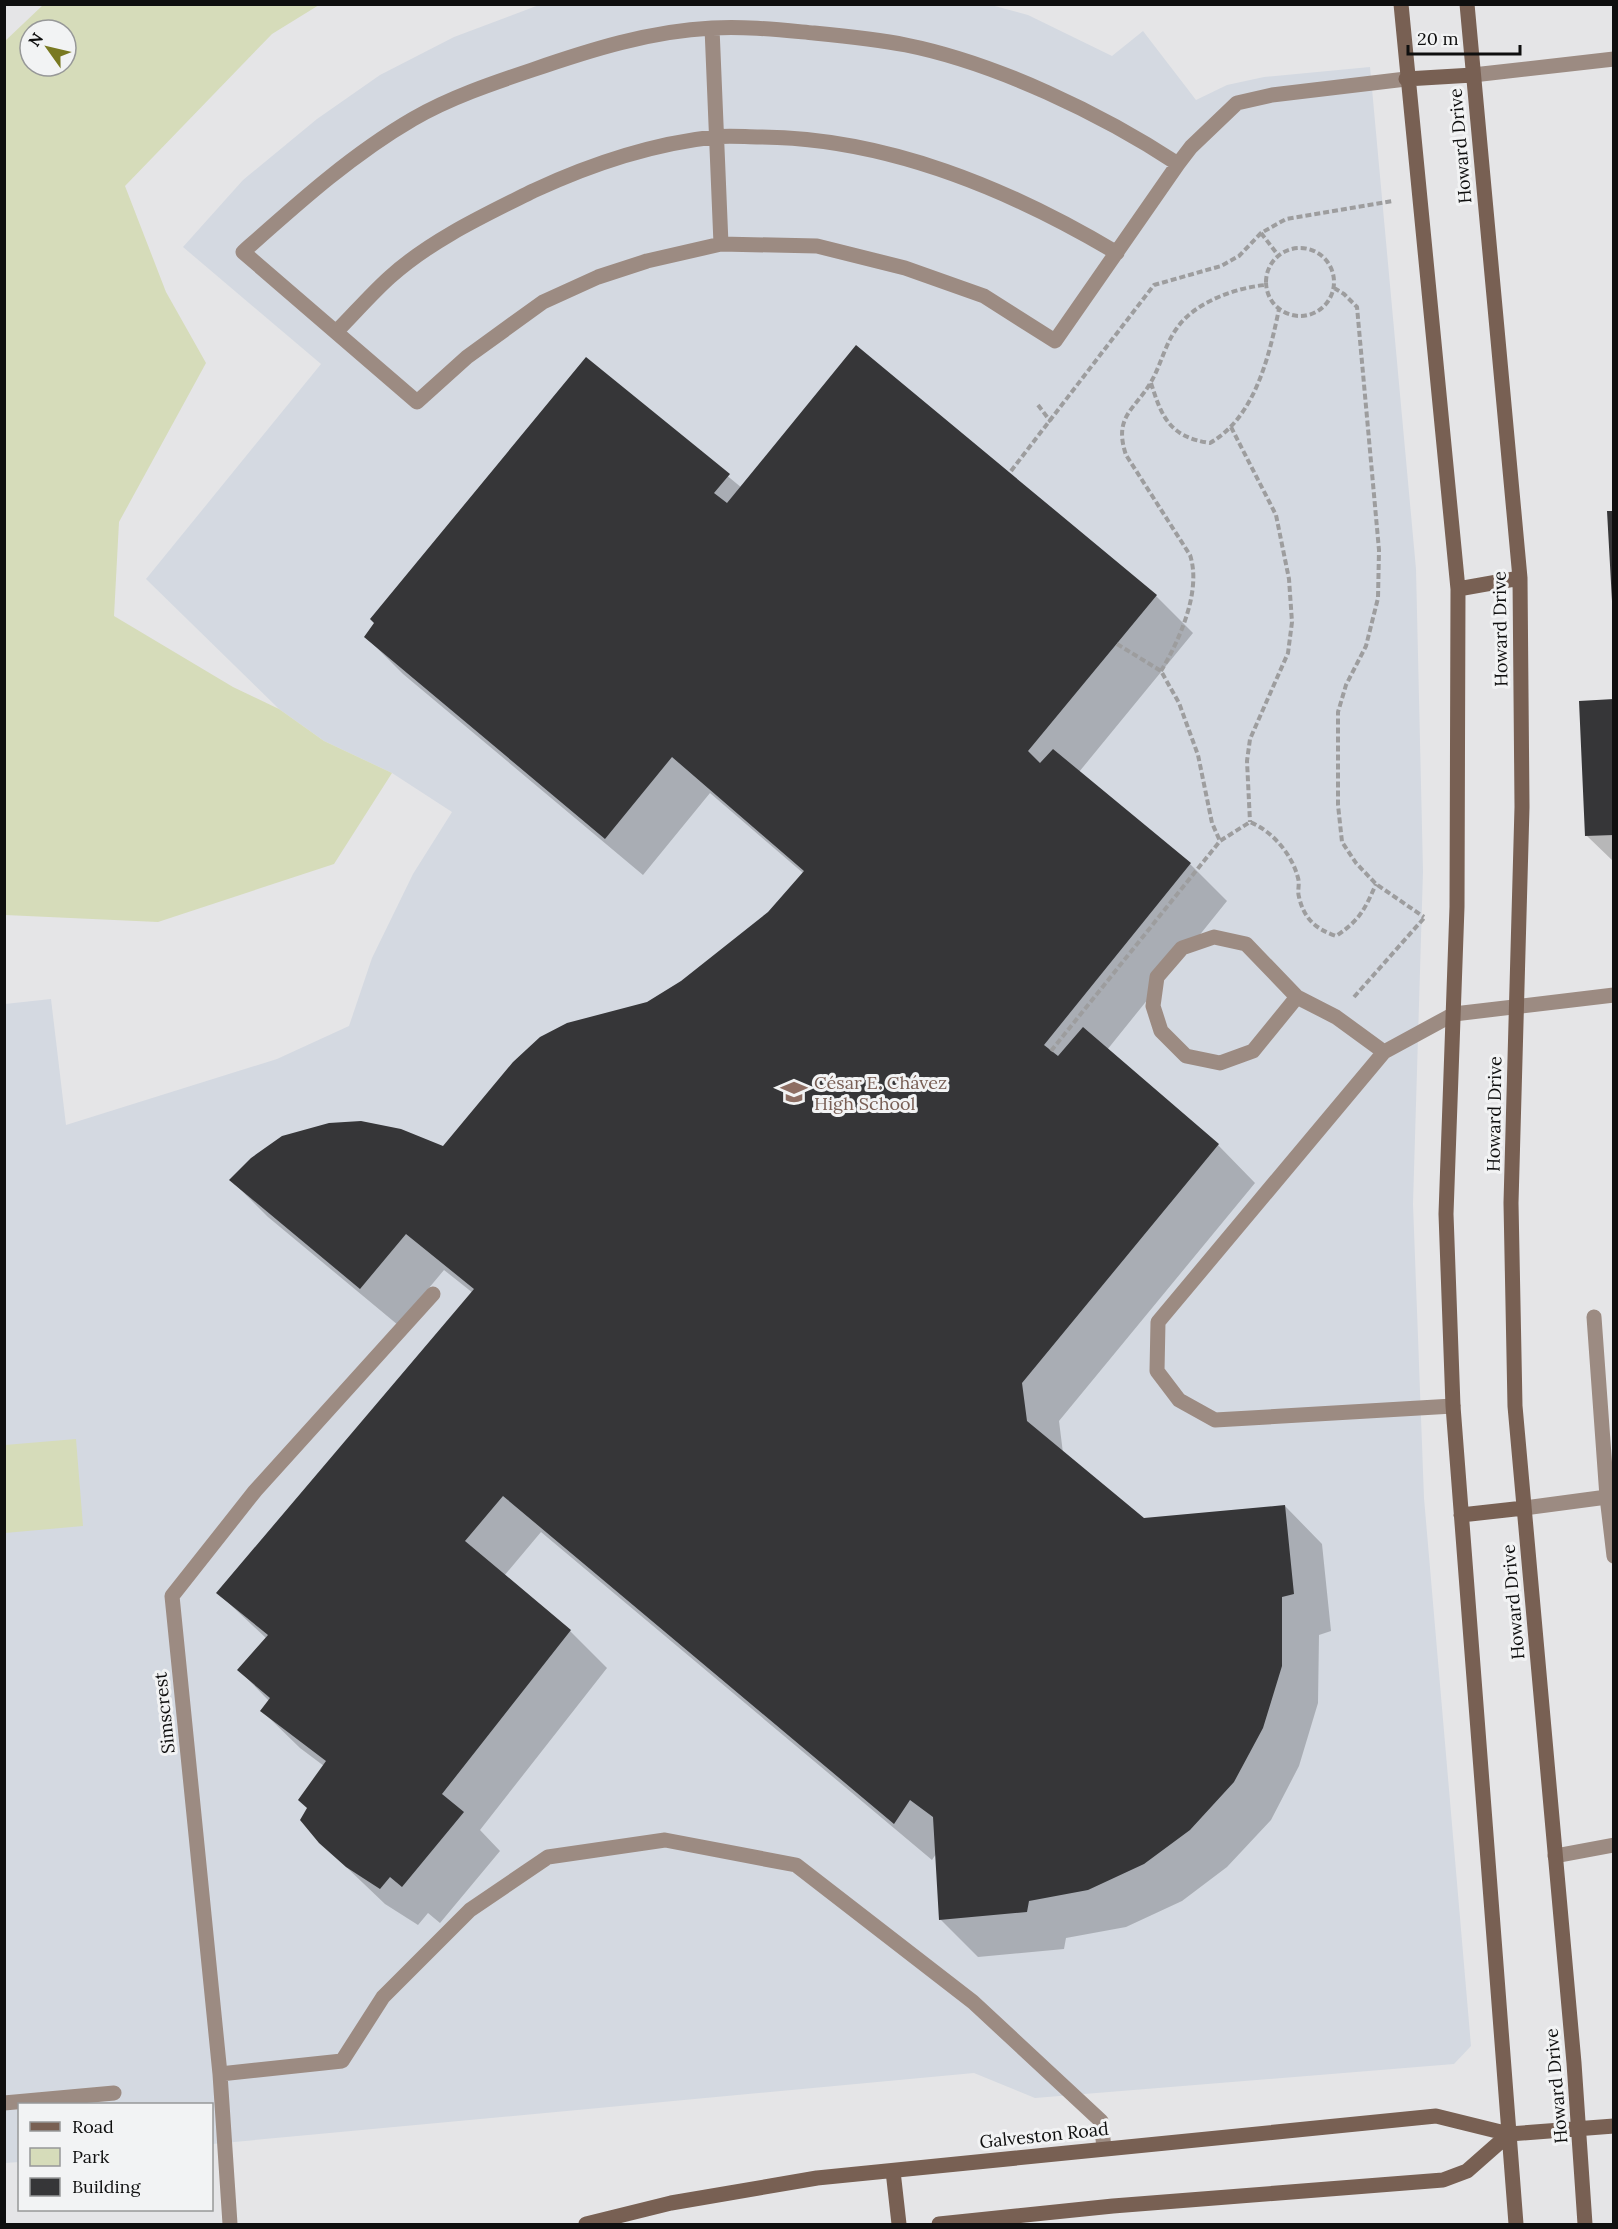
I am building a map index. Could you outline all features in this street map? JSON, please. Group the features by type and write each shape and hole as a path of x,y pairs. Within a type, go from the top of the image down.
{"main road":[{"path":"1401,4 1406,79 1458,589 1457,907 1446,1214 1453,1406 1516,2224"},
{"name":"Howard Drive","path":"1467,4 1520,578 1522,807 1515,1006 1513,1301 1515,1406 1579,2129 1585,2224"},
{"path":"1406,79 1473,75"},
{"path":"1458,589 1520,578"},
{"path":"1461,1515 1524,1508"},
{"name":"Galveston Road","path":"586,2224 671,2203 817,2178 1436,2116 1509,2134 1614,2126"},
{"path":"939,2224 1113,2206 1443,2180 1467,2171 1509,2134"},
{"path":"893,2171 899,2224"}],"street":[{"path":"1178,164 1128,131 1047,93 972,64 918,48 778,30 712,28 643,37 577,54 492,84 414,118 350,161 243,252 417,402 466,357 543,302 598,277 647,261 721,244 817,246 905,268 984,296 1055,341 1178,164 1191,147 1237,103 1272,95 1406,79"},
{"path":"712,28 721,244"},
{"path":"1473,75 1614,59"},
{"path":"336,332 392,276 446,237 492,211 576,171 630,153 716,136 801,137 868,147 931,166 994,190 1057,217 1117,253"},
{"path":"1297,997 1253,1051 1220,1063 1186,1056 1161,1031 1153,1006 1157,977 1182,948 1214,937 1246,944 1297,997 1336,1017 1384,1052"},
{"path":"1453,1406 1215,1420 1179,1400 1157,1371 1158,1322 1384,1052 1454,1014 1614,995"},
{"name":"Simscrest","path":"230,2224 220,2074 172,1596 255,1491 433,1294"},
{"path":"1594,1317 1607,1497 1614,1556"},
{"path":"1524,1508 1607,1497"},
{"path":"220,2074 342,2061 383,1997 470,1910 548,1857 664,1840 796,1865 973,2002 1101,2121 1104,2148"},
{"path":"1555,1856 1614,1845"},
{"path":"4,2103 114,2093"}],"path":[{"path":"1011,471 1051,422 1154,285 1221,266 1239,255 1261,233 1286,219 1419,197"},
{"path":"1261,233 1278,255"},
{"path":"1300,247 1323,255 1330,264 1334,288 1322,308 1312,314 1301,316 1279,309 1268,294 1265,285 1270,264 1278,255 1300,247"},
{"path":"1161,671 1180,640 1195,571 1190,555 1126,455 1120,437 1131,407 1151,382 1177,328 1192,312 1221,296 1265,285"},
{"path":"1334,288 1357,307 1379,550 1378,598 1369,636 1346,685 1338,712 1338,805 1342,842 1356,863 1376,884 1424,917"},
{"path":"1151,382 1158,407 1168,424 1191,440 1210,443 1231,427 1266,365 1279,309"},
{"path":"1038,405 1051,422"},
{"path":"1231,427 1276,515 1289,579 1292,622 1288,652 1250,739 1247,761 1250,822"},
{"path":"1118,644 1161,671 1179,703 1198,755 1212,823 1220,841"},
{"path":"1336,1017 1424,917 1457,907"}],"shaded area":[{"name":"César E. Chávez High School","path":"539,5 991,5 1028,15 1112,56 1143,31 1196,100 1227,85 1264,77 1370,67 1416,569 1423,871 1413,1204 1424,1498 1471,2046 1454,2064 1035,2098 974,2073 213,2144 213,2103 18,2103 18,2162 5,2163 5,1004 51,999 66,1125 277,1059 349,1026 372,958 413,874 452,812 392,773 324,741 279,709 146,579 321,364 183,247 243,180 317,119 380,75 454,37"}],"green space":[{"path":"43,5 319,5 272,34 125,186 166,292 206,363 119,522 114,616 233,687 279,709 324,741 392,773 334,864 158,922 5,915 4,42 18,29 18,78 78,78 78,18 29,18"},
{"path":"76,1439 83,1526 5,1533 5,1445"}],"building":[{"path":"856,345 1157,595 1028,751 1040,763 1053,749 1191,863 1044,1045 1058,1056 1083,1027 1219,1144 1022,1383 1027,1421 1144,1518 1285,1505 1294,1594 1282,1597 1282,1666 1263,1728 1234,1782 1190,1830 1144,1864 1088,1890 1029,1901 1027,1912 939,1920 933,1817 910,1800 894,1824 503,1496 465,1541 571,1630 442,1794 464,1812 402,1887 390,1877 380,1889 346,1867 319,1843 300,1820 307,1808 298,1800 326,1761 260,1711 270,1698 237,1670 268,1635 216,1593 474,1289 406,1234 360,1289 229,1180 251,1158 282,1136 329,1123 361,1121 401,1129 443,1146 513,1062 540,1037 567,1023 647,1002 681,981 768,912 804,871 672,757 605,839 364,637 374,623 370,619 586,357 730,474 714,493 727,503"},
{"path":"1607,511 1614,511 1614,601 1612,601"},
{"path":"1614,699 1614,835 1585,836 1579,701"}],"place":[{"name":"César E. Chávez High School","path":"794,1092"}]}
